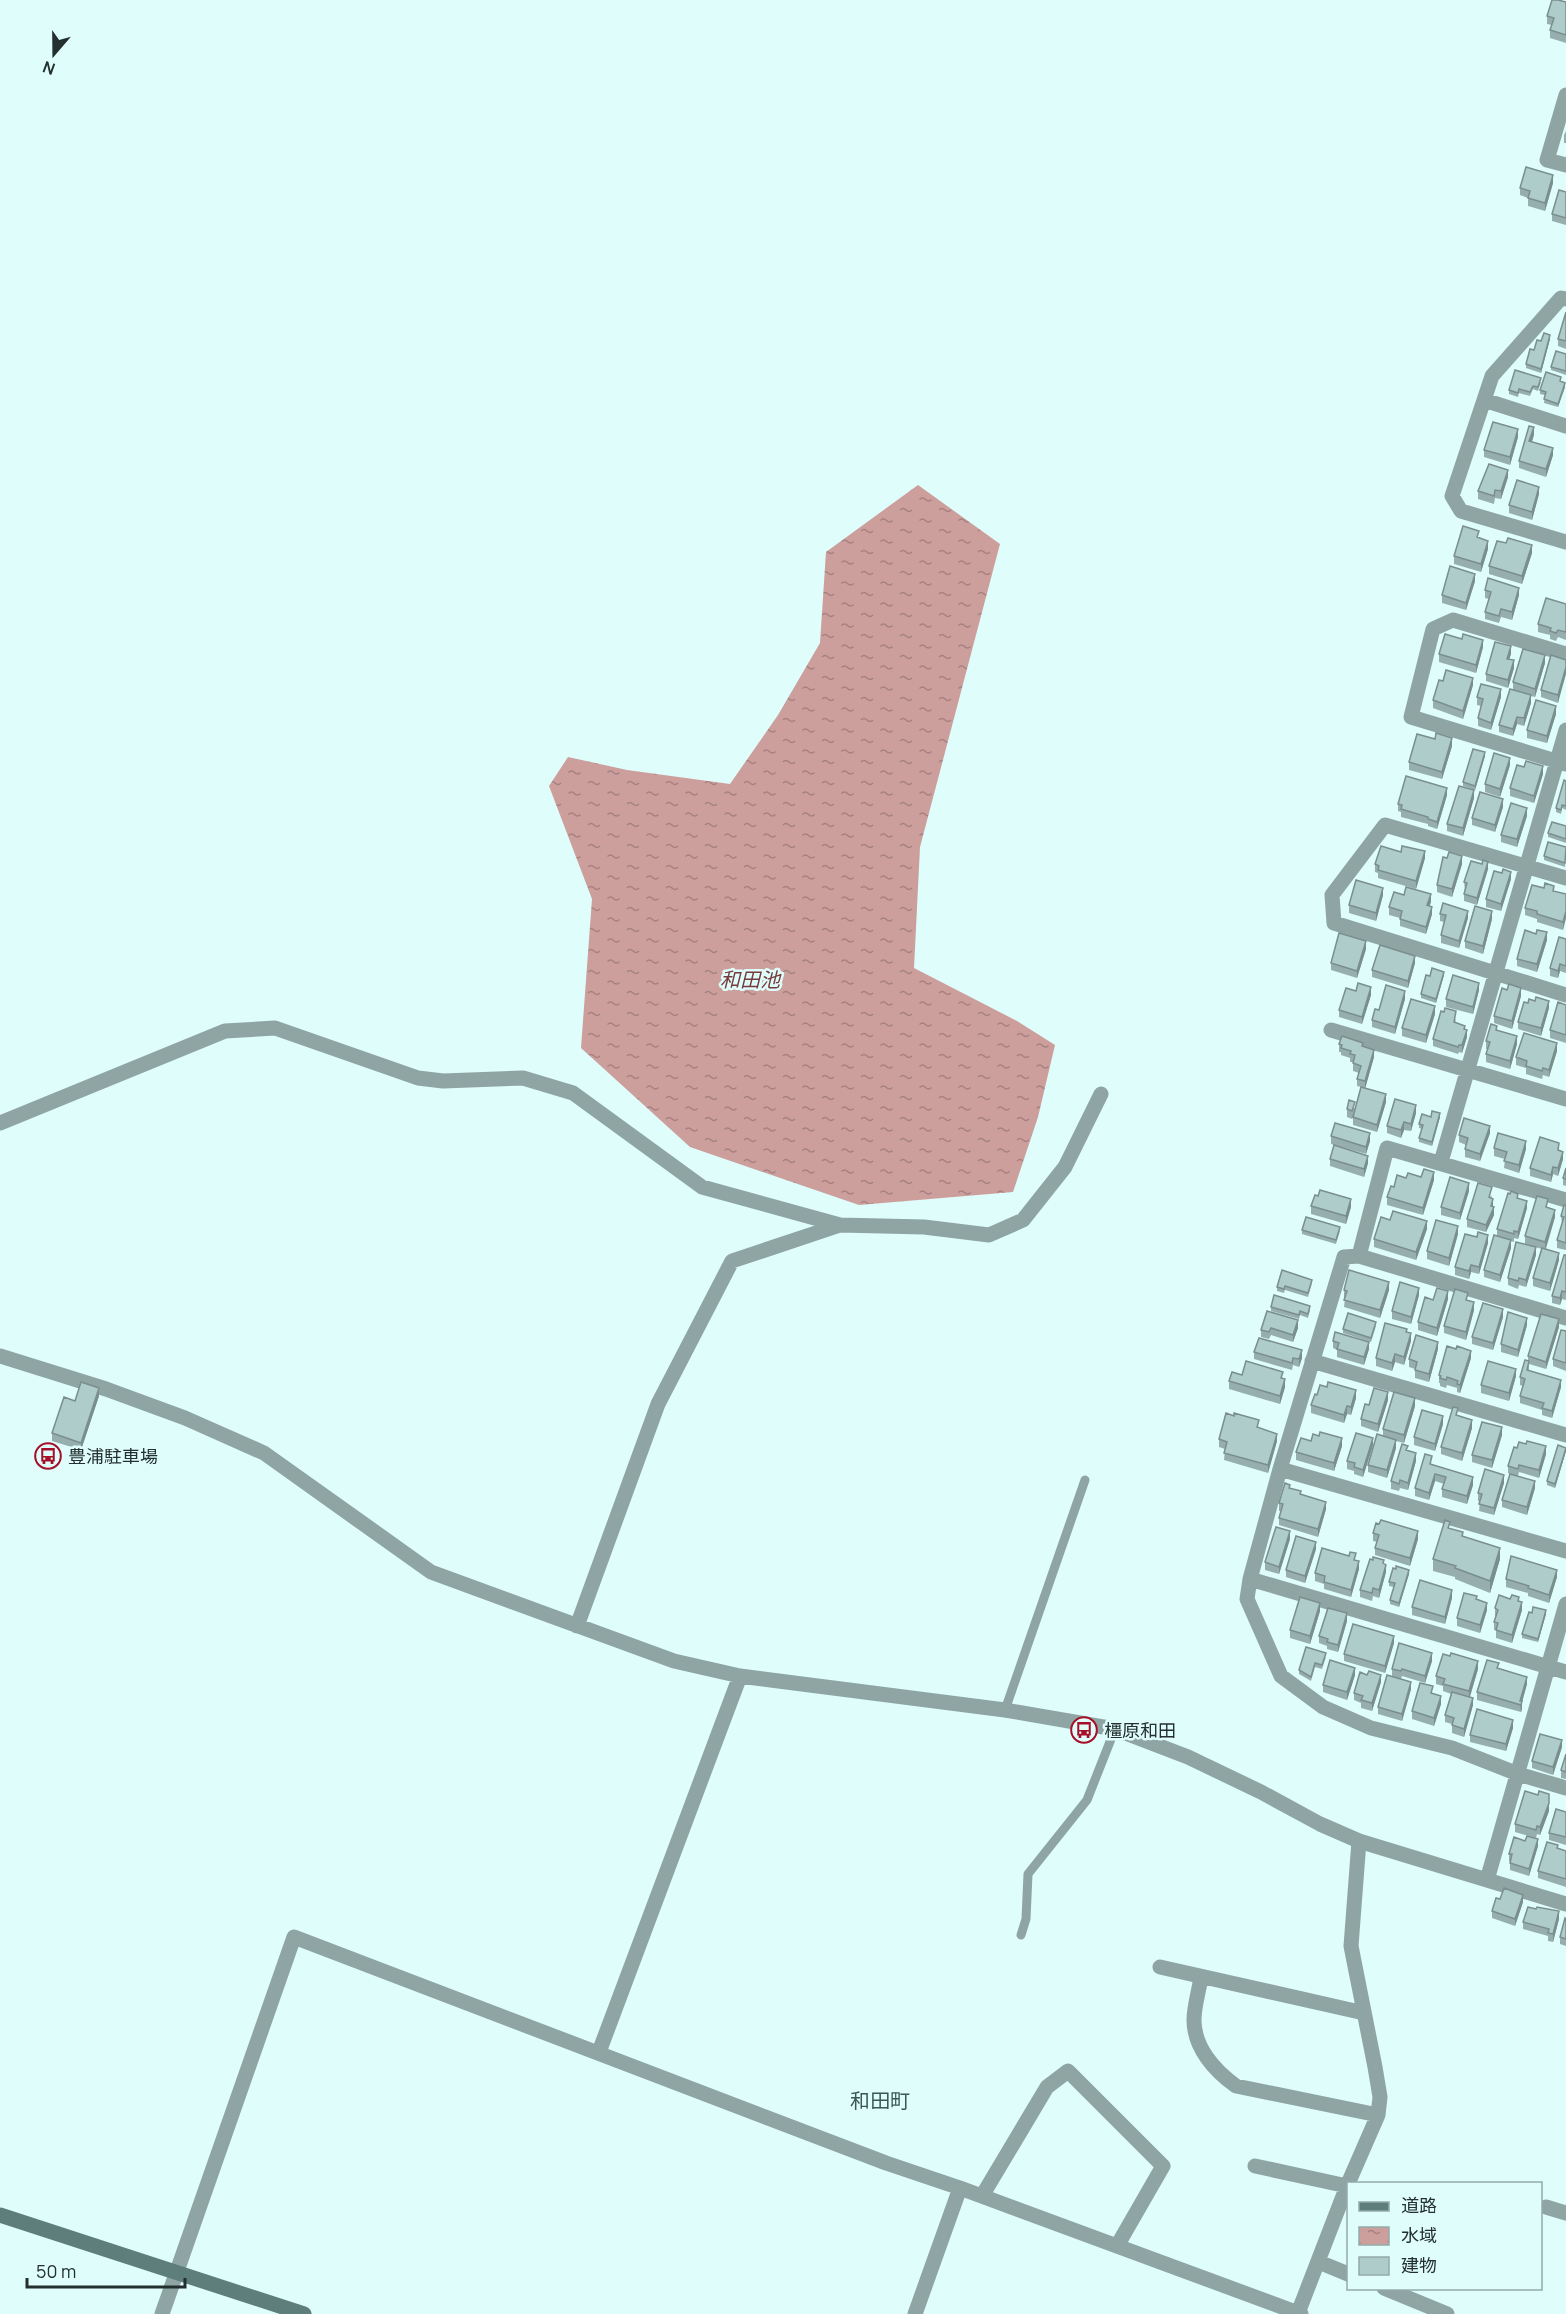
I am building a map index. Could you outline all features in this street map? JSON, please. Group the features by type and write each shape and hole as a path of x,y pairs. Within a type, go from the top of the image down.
{"main road":[{"path":"0,2215 304,2314"}],"street":[{"path":"1566,95 1547,160 1566,165"},
{"path":"1566,299 1561,298 1492,376 1452,496 1461,511 1566,542"},
{"path":"1484,400 1566,426"},
{"path":"1562,763 1411,717 1433,629 1453,620 1566,654"},
{"path":"1441,1162 1527,867 1562,763 1566,730"},
{"path":"1566,879 1385,825 1332,895 1334,923 1566,994"},
{"path":"0,1123 225,1031 275,1028 418,1078 443,1082 524,1078 573,1093 702,1187 840,1225 924,1227 989,1235 1023,1220 1065,1167 1101,1094"},
{"path":"1331,1030 1566,1099"},
{"path":"1359,1256 1387,1148 1566,1200"},
{"path":"577,1626 658,1404 732,1261 840,1225"},
{"path":"1566,1318 1359,1256 1344,1257 1280,1469 1250,1579 1247,1599 1281,1676 1323,1707 1371,1728 1452,1748 1518,1774 1566,1788"},
{"path":"0,1356 106,1389 185,1418 264,1453 431,1572 674,1660 740,1676 1005,1710 1115,1729 1188,1756 1320,1824 1359,1841 1566,1904"},
{"path":"1312,1362 1566,1435"},
{"path":"1280,1469 1566,1551"},
{"path":"1250,1579 1566,1672"},
{"path":"1486,1880 1566,1604"},
{"path":"599,2052 740,1676"},
{"path":"1349,2182 1378,2115 1380,2097 1352,1946 1359,1841"},
{"path":"162,2314 294,1937 886,2163 1300,2313 1347,2186 1255,2166"},
{"path":"1160,1967 1364,2013"},
{"path":"1201,1977 1194,2020 1198,2045 1222,2076 1236,2086 1378,2115"},
{"path":"982,2196 1047,2086 1068,2071 1163,2166 1117,2246"},
{"path":"915,2314 960,2188"},
{"path":"1546,2206 1566,2213"},
{"path":"1319,2262 1347,2274"},
{"path":"1387,2290 1448,2314"}],"lane":[{"path":"1005,1710 1085,1480"},
{"path":"1021,1935 1026,1919 1028,1874 1087,1800 1115,1729"}],"water":[{"name":"和田池","path":"918,485 1000,544 920,847 914,968 1017,1021 1055,1045 1038,1117 1013,1192 859,1205 690,1147 581,1048 592,899 549,786 568,757 627,770 730,784 778,715 820,643 826,552"}],"building":[{"path":"1552,0 1566,2 1566,35 1550,30 1554,18 1547,16"},
{"path":"1526,167 1553,175 1545,203 1528,198 1530,191 1520,188"},
{"path":"1559,190 1566,192 1566,218 1552,214"},
{"path":"1566,312 1566,341 1558,339"},
{"path":"1544,333 1550,335 1541,369 1526,364 1530,349 1534,350 1537,340 1541,341"},
{"path":"1556,351 1566,354 1566,371 1551,367"},
{"path":"1515,370 1541,378 1538,387 1533,386 1530,392 1519,389 1518,393 1509,390"},
{"path":"1546,372 1561,377 1560,381 1565,383 1558,404 1544,399 1546,392 1540,390"},
{"path":"1493,422 1518,429 1510,457 1484,450"},
{"path":"1529,426 1534,427 1529,441 1553,448 1546,469 1519,461"},
{"path":"1489,464 1508,470 1501,491 1495,490 1494,496 1478,491"},
{"path":"1517,480 1539,487 1532,512 1509,505"},
{"path":"1463,526 1479,531 1477,537 1488,541 1481,564 1454,556"},
{"path":"1508,538 1532,545 1522,576 1489,566 1497,541 1506,543"},
{"path":"1450,566 1475,574 1466,603 1442,595"},
{"path":"1488,578 1519,588 1512,612 1501,609 1499,616 1485,612 1491,592 1485,590"},
{"path":"1546,598 1566,604 1566,632 1558,630 1556,633 1550,631 1551,628 1538,624"},
{"path":"1445,634 1462,639 1463,634 1483,640 1476,665 1439,654"},
{"path":"1495,642 1511,646 1507,659 1514,660 1508,680 1486,674"},
{"path":"1523,649 1545,655 1535,689 1513,682"},
{"path":"1551,655 1566,660 1558,695 1541,690"},
{"path":"1446,670 1473,678 1463,711 1433,700 1439,680 1443,681"},
{"path":"1481,684 1501,689 1491,723 1478,718 1483,699 1477,697"},
{"path":"1510,689 1531,695 1524,718 1517,717 1513,729 1499,725"},
{"path":"1536,700 1556,706 1547,736 1527,730"},
{"path":"1436,733 1452,738 1442,772 1409,762 1417,734 1435,739"},
{"path":"1473,749 1485,752 1475,786 1463,782"},
{"path":"1494,753 1510,758 1500,789 1485,784"},
{"path":"1526,761 1543,766 1534,796 1510,788 1517,765 1524,767"},
{"path":"1406,776 1447,788 1437,822 1401,809 1402,805 1398,804"},
{"path":"1564,780 1566,781 1566,806 1562,805 1561,810 1556,808"},
{"path":"1459,786 1474,790 1463,828 1447,824"},
{"path":"1480,792 1503,799 1495,825 1472,818"},
{"path":"1511,803 1527,808 1517,839 1501,835"},
{"path":"1552,822 1566,826 1566,839 1548,833"},
{"path":"1548,842 1566,847 1565,863 1544,856"},
{"path":"1381,846 1401,852 1402,846 1425,851 1416,881 1378,870 1379,866 1375,864"},
{"path":"1449,852 1462,856 1452,889 1437,885 1443,857 1447,858"},
{"path":"1483,860 1488,862 1477,898 1464,894 1467,883 1464,882 1471,861 1482,864"},
{"path":"1503,869 1511,872 1501,904 1486,899 1494,871 1502,873"},
{"path":"1356,880 1383,888 1376,913 1349,905"},
{"path":"1545,883 1554,886 1553,891 1566,894 1566,911 1563,922 1525,908 1532,885 1544,888"},
{"path":"1406,887 1431,894 1427,905 1432,907 1426,927 1400,919 1402,911 1389,907 1394,892 1404,895"},
{"path":"1443,903 1468,911 1459,941 1441,935 1446,915 1440,914"},
{"path":"1475,906 1492,911 1483,946 1465,941"},
{"path":"1525,930 1536,934 1537,930 1547,932 1537,964 1517,959"},
{"path":"1339,933 1366,941 1357,971 1331,963"},
{"path":"1559,937 1566,939 1566,966 1560,964 1558,971 1550,968"},
{"path":"1380,945 1415,956 1408,981 1372,970"},
{"path":"1432,968 1444,972 1436,999 1421,994 1426,975 1430,976"},
{"path":"1453,975 1479,983 1473,1007 1446,999"},
{"path":"1358,983 1371,987 1362,1017 1339,1010 1346,988 1356,991"},
{"path":"1509,984 1521,988 1512,1021 1494,1016 1502,988 1507,990"},
{"path":"1386,985 1405,991 1395,1027 1372,1020 1375,1009 1379,1010"},
{"path":"1536,997 1549,1001 1541,1028 1518,1022 1524,1002 1528,1003 1529,999 1535,1001"},
{"path":"1411,999 1435,1006 1426,1035 1402,1028"},
{"path":"1558,1002 1566,1005 1566,1035 1550,1030"},
{"path":"1445,1008 1456,1011 1454,1022 1465,1026 1464,1029 1467,1030 1462,1045 1458,1047 1433,1039 1441,1011 1444,1012"},
{"path":"1491,1024 1497,1026 1496,1030 1517,1036 1510,1061 1486,1054 1490,1042 1486,1041"},
{"path":"1524,1033 1557,1043 1549,1070 1543,1068 1542,1071 1526,1066 1527,1061 1516,1057"},
{"path":"1342,1036 1363,1043 1362,1046 1374,1050 1365,1081 1357,1079 1361,1066 1353,1063 1355,1055 1341,1048 1342,1045 1339,1044"},
{"path":"1361,1087 1386,1094 1377,1125 1353,1117"},
{"path":"1395,1099 1416,1105 1411,1124 1404,1122 1401,1130 1387,1126"},
{"path":"1349,1100 1355,1102 1352,1111 1347,1109"},
{"path":"1432,1111 1440,1113 1432,1142 1419,1138 1423,1125 1419,1124 1422,1114 1431,1117"},
{"path":"1464,1118 1490,1126 1480,1154 1465,1149 1468,1138 1459,1135"},
{"path":"1335,1123 1370,1133 1366,1147 1331,1136"},
{"path":"1498,1133 1526,1141 1519,1165 1504,1161 1507,1152 1494,1148"},
{"path":"1540,1137 1559,1143 1558,1150 1563,1152 1558,1168 1553,1167 1551,1175 1530,1168"},
{"path":"1334,1145 1368,1156 1364,1169 1330,1159"},
{"path":"1424,1169 1434,1172 1423,1208 1387,1197 1391,1186 1394,1187 1397,1175 1406,1178 1408,1173 1421,1177"},
{"path":"1450,1177 1469,1183 1460,1213 1441,1207"},
{"path":"1478,1183 1492,1187 1489,1197 1493,1199 1491,1206 1494,1207 1486,1225 1467,1219"},
{"path":"1320,1190 1351,1199 1346,1216 1311,1206 1315,1195 1318,1196"},
{"path":"1511,1191 1518,1194 1517,1198 1527,1201 1518,1232 1514,1231 1514,1234 1497,1229 1508,1193 1510,1194"},
{"path":"1537,1196 1548,1199 1546,1207 1555,1210 1545,1242 1525,1236"},
{"path":"1564,1205 1566,1205 1566,1243 1557,1240 1564,1217 1561,1216"},
{"path":"1393,1211 1427,1221 1416,1252 1374,1239 1381,1217 1390,1220"},
{"path":"1306,1217 1340,1227 1336,1240 1302,1230"},
{"path":"1436,1220 1458,1226 1449,1258 1427,1251"},
{"path":"1478,1232 1488,1235 1479,1267 1471,1265 1469,1271 1455,1267 1465,1234 1477,1237"},
{"path":"1494,1235 1511,1240 1500,1275 1484,1270"},
{"path":"1516,1242 1536,1247 1526,1280 1519,1278 1518,1281 1508,1278"},
{"path":"1542,1248 1559,1253 1550,1283 1533,1278"},
{"path":"1564,1255 1566,1255 1566,1292 1562,1291 1560,1298 1552,1296"},
{"path":"1282,1270 1312,1280 1308,1293 1285,1286 1284,1289 1277,1287"},
{"path":"1349,1270 1389,1282 1380,1310 1344,1300"},
{"path":"1400,1282 1419,1288 1411,1317 1392,1311"},
{"path":"1437,1288 1448,1291 1437,1328 1418,1322 1425,1297 1433,1300"},
{"path":"1455,1289 1468,1293 1466,1300 1474,1302 1466,1332 1444,1326"},
{"path":"1274,1295 1310,1306 1308,1314 1300,1311 1299,1315 1271,1307"},
{"path":"1483,1303 1503,1309 1493,1343 1472,1337"},
{"path":"1267,1311 1298,1320 1293,1335 1271,1328 1269,1332 1261,1330"},
{"path":"1508,1312 1527,1318 1518,1350 1501,1344"},
{"path":"1348,1313 1376,1322 1371,1338 1343,1329"},
{"path":"1541,1314 1559,1319 1546,1362 1528,1356"},
{"path":"1385,1323 1407,1329 1406,1332 1411,1333 1404,1357 1395,1354 1392,1363 1376,1358"},
{"path":"1561,1330 1566,1331 1566,1363 1553,1359"},
{"path":"1335,1332 1369,1342 1364,1357 1337,1349 1339,1343 1333,1341"},
{"path":"1416,1335 1438,1342 1429,1374 1415,1370 1417,1362 1409,1359"},
{"path":"1259,1338 1302,1350 1299,1359 1293,1358 1292,1363 1254,1352"},
{"path":"1447,1346 1456,1349 1457,1346 1471,1351 1460,1385 1457,1384 1458,1381 1447,1377 1446,1380 1440,1378 1439,1375"},
{"path":"1525,1360 1529,1361 1527,1370 1561,1380 1552,1411 1542,1408 1544,1403 1520,1396 1525,1379 1520,1377"},
{"path":"1246,1361 1283,1372 1281,1378 1285,1379 1280,1396 1229,1381 1232,1372 1242,1375"},
{"path":"1488,1361 1516,1369 1509,1393 1481,1385"},
{"path":"81,1382 99,1388 81,1443 52,1433 64,1397 75,1401"},
{"path":"1328,1382 1356,1390 1351,1407 1347,1406 1344,1415 1311,1405 1320,1385 1327,1387"},
{"path":"1374,1388 1388,1392 1378,1424 1361,1419 1365,1404 1369,1405"},
{"path":"1394,1392 1415,1398 1404,1435 1383,1429"},
{"path":"1453,1407 1458,1408 1456,1415 1472,1420 1462,1453 1441,1447"},
{"path":"1422,1410 1443,1416 1435,1444 1414,1437"},
{"path":"1226,1413 1259,1420 1257,1427 1277,1434 1268,1465 1224,1453 1227,1442 1219,1439"},
{"path":"1482,1422 1502,1427 1492,1460 1472,1455"},
{"path":"1320,1432 1342,1438 1334,1463 1296,1452 1301,1438 1311,1441 1313,1434 1319,1436"},
{"path":"1356,1433 1373,1438 1363,1470 1354,1467 1355,1463 1347,1461"},
{"path":"1377,1434 1396,1440 1387,1470 1368,1465"},
{"path":"1527,1441 1546,1446 1539,1470 1519,1465 1518,1469 1508,1466 1514,1447 1517,1448 1519,1442 1526,1444"},
{"path":"1402,1444 1408,1446 1406,1450 1416,1453 1408,1483 1400,1480 1399,1484 1391,1481"},
{"path":"1558,1445 1566,1448 1555,1484 1547,1481"},
{"path":"1425,1454 1432,1456 1430,1464 1473,1477 1467,1496 1442,1489 1446,1477 1435,1474 1429,1493 1415,1488"},
{"path":"1485,1469 1504,1475 1494,1508 1479,1504 1482,1494 1478,1493"},
{"path":"1510,1474 1535,1481 1527,1507 1502,1500"},
{"path":"1285,1483 1290,1485 1289,1488 1301,1491 1300,1494 1326,1502 1318,1529 1279,1518 1283,1504 1279,1503"},
{"path":"1381,1520 1418,1531 1410,1558 1375,1548 1379,1535 1373,1533 1376,1523 1379,1524"},
{"path":"1445,1520 1450,1522 1448,1528 1463,1532 1462,1536 1500,1548 1490,1581 1433,1559"},
{"path":"1276,1527 1290,1531 1279,1567 1265,1562"},
{"path":"1296,1536 1316,1542 1305,1576 1286,1570"},
{"path":"1322,1548 1349,1556 1350,1552 1356,1553 1354,1560 1359,1561 1351,1590 1324,1582 1325,1576 1315,1573"},
{"path":"1511,1556 1557,1570 1549,1595 1506,1579"},
{"path":"1373,1557 1384,1560 1383,1563 1386,1565 1379,1590 1373,1588 1372,1593 1360,1590 1370,1559 1373,1560"},
{"path":"1396,1566 1409,1570 1399,1603 1390,1600 1395,1583 1389,1582 1393,1568 1396,1569"},
{"path":"1420,1580 1452,1590 1445,1617 1412,1607"},
{"path":"1464,1593 1477,1596 1476,1599 1487,1603 1480,1625 1457,1618"},
{"path":"1499,1595 1510,1599 1512,1595 1519,1597 1518,1601 1522,1602 1512,1635 1496,1630 1498,1623 1494,1622 1498,1610 1495,1608"},
{"path":"1300,1597 1320,1603 1310,1636 1290,1630"},
{"path":"1533,1607 1546,1610 1538,1639 1522,1634 1529,1612 1532,1613"},
{"path":"1328,1608 1347,1613 1338,1645 1327,1642 1328,1639 1319,1636"},
{"path":"1353,1624 1394,1636 1385,1666 1344,1654"},
{"path":"1399,1643 1432,1653 1425,1676 1402,1669 1401,1671 1392,1669"},
{"path":"1306,1647 1326,1653 1322,1665 1315,1663 1311,1677 1299,1670"},
{"path":"1451,1653 1478,1661 1469,1691 1443,1684 1445,1679 1436,1676 1443,1654 1450,1656"},
{"path":"1330,1660 1355,1668 1347,1692 1323,1685"},
{"path":"1487,1660 1499,1663 1497,1668 1527,1677 1520,1701 1522,1701 1521,1705 1477,1692"},
{"path":"1369,1671 1381,1675 1372,1703 1361,1700 1363,1696 1354,1693 1360,1672 1367,1675"},
{"path":"1387,1675 1411,1682 1402,1714 1378,1707"},
{"path":"1420,1683 1433,1686 1431,1693 1441,1696 1434,1718 1412,1711"},
{"path":"1452,1692 1473,1698 1464,1729 1452,1725 1454,1718 1445,1715"},
{"path":"1477,1709 1513,1720 1506,1744 1470,1735"},
{"path":"1540,1734 1562,1740 1553,1767 1532,1761"},
{"path":"1566,1754 1566,1772 1561,1770"},
{"path":"1525,1791 1538,1795 1539,1791 1549,1794 1549,1803 1540,1827 1537,1826 1536,1830 1515,1824"},
{"path":"1556,1809 1566,1812 1566,1837 1549,1833"},
{"path":"1527,1836 1538,1839 1529,1869 1510,1863 1512,1854 1509,1854 1514,1837 1525,1841"},
{"path":"1547,1842 1558,1845 1557,1848 1566,1851 1566,1879 1538,1871"},
{"path":"1504,1888 1523,1895 1515,1919 1492,1911 1496,1898 1500,1899"},
{"path":"1528,1907 1559,1911 1553,1934 1548,1933 1549,1929 1523,1922"},
{"path":"1566,1919 1566,1939 1560,1937"}],"place":[{"name":"豊浦駐車場","path":"48,1456"},
{"name":"橿原和田","path":"1084,1730"}],"district":[{"name":"和田町","path":"880,2100"}]}
